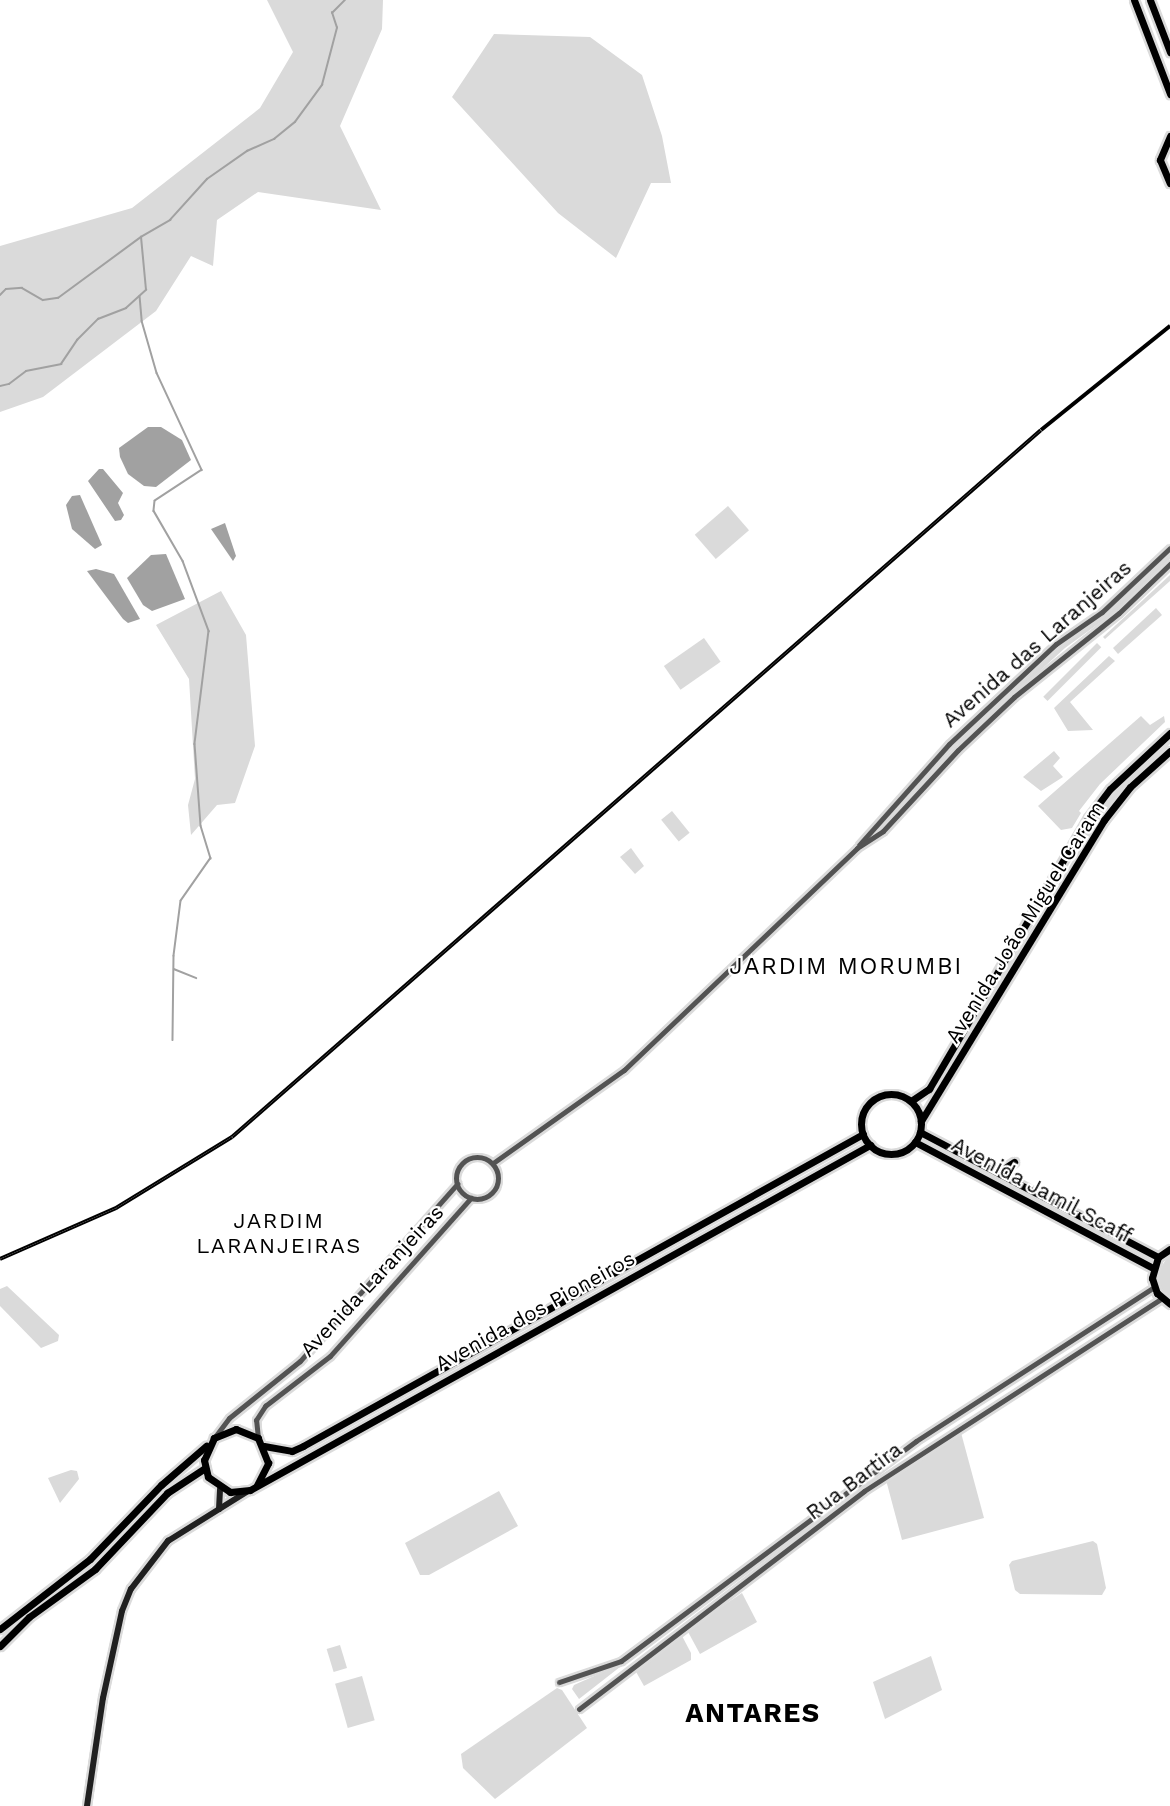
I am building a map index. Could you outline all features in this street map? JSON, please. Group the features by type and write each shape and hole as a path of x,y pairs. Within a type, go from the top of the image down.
{"main road":[{"path":"1134,0 1170,94"},
{"path":"1150,0 1170,52"},
{"path":"1170,130 1160,160 1170,183"},
{"name":"Avenida João Miguel Caram","path":"911,1101 929,1089 1088,819 1110,789 1170,732"},
{"name":"Avenida João Miguel Caram","path":"921,1121 1104,820 1130,787 1170,751"},
{"path":"892,1093 911,1101 921,1121 920,1132 915,1142 903,1152 891,1154 870,1145 862,1134 862,1114 873,1100 892,1093"},
{"name":"Avenida Jamil Scaff","path":"920,1132 1158,1257"},
{"name":"Avenida dos Pioneiros","path":"264,1446 292,1451 303,1446 862,1134"},
{"name":"Avenida Jamil Scaff","path":"915,1142 1153,1268"},
{"name":"Avenida dos Pioneiros","path":"87,1806 107,1678 131,1589 168,1541 253,1487 870,1145"},
{"path":"1008,1178 1005,1168 1014,1162"},
{"path":"1170,1249 1158,1257 1153,1268 1154,1287 1170,1304"},
{"path":"0,1629 90,1559 161,1485 214,1438 236,1429 258,1438 264,1446 268,1463 253,1487 240,1493 220,1489"},
{"path":"208,1445 205,1468 220,1489 219,1509"},
{"path":"0,1646 29,1617 95,1569 167,1493 205,1468"}],"street":[{"name":"Avenida das Laranjeiras","path":"493,1163 624,1070 856,848 873,825 948,744 1056,644 1102,612 1170,548"},
{"name":"Avenida das Laranjeiras","path":"856,848 883,831 958,750 1014,697 1119,613 1170,564"},
{"path":"478,1156 493,1163 498,1176 495,1189 485,1197 471,1198 457,1184 457,1171 465,1160 478,1156"},
{"name":"Avenida Laranjeiras","path":"214,1438 229,1418 300,1361 457,1184"},
{"name":"Avenida Laranjeiras","path":"258,1438 256,1420 265,1406 330,1356 471,1198"},
{"name":"Rua Bartira","path":"559,1682 621,1661 916,1441 1154,1287"},
{"name":"Rua Bartira","path":"579,1708 864,1491 1162,1298"}],"shaded area":[{"path":"267,0 383,0 382,29 340,126 381,210 258,192 217,220 213,266 191,256 156,311 43,397 0,412 0,246 132,208 260,108 293,52"},
{"path":"494,34 590,37 642,75 662,136 671,183 651,183 616,258 558,213 452,97"},
{"path":"148,427 161,427 182,440 191,460 156,487 144,486 128,474 120,457 119,448"},
{"path":"99,469 103,469 123,493 118,503 124,515 121,520 115,521 88,481"},
{"path":"80,495 102,545 95,549 72,529 66,505 72,496"},
{"path":"728,506 749,530 716,559 695,535"},
{"path":"225,523 236,556 233,561 211,529"},
{"path":"1170,550 1170,559 1116,611 1065,648 960,744 956,743 1057,646 1103,614"},
{"path":"166,554 185,599 152,611 143,605 127,578 151,555"},
{"path":"96,569 114,574 140,619 128,623 123,619 87,571"},
{"path":"1170,575 1170,581 1105,639 1103,637"},
{"path":"221,591 246,635 255,746 235,803 217,805 191,835 188,805 195,779 189,679 156,625"},
{"path":"1156,608 1162,615 1118,654 1113,648"},
{"path":"704,638 721,662 680,690 664,666"},
{"path":"1097,643 1101,647 1048,701 1043,697"},
{"path":"1109,656 1115,661 1070,702 1093,730 1068,731 1054,708"},
{"path":"1141,716 1150,725 1164,716 1165,722 1100,784 1079,811 1081,813 1072,828 1061,830 1038,806"},
{"path":"1170,738 1170,744 1123,788 1079,850 1076,848 1117,786"},
{"path":"1054,751 1060,758 1053,766 1063,777 1041,791 1023,777"},
{"path":"672,811 690,833 679,842 661,820"},
{"path":"631,848 644,866 635,874 620,857"},
{"path":"1170,1253 1170,1299 1160,1287 1158,1272"},
{"path":"7,1286 59,1335 58,1341 41,1348 0,1306 0,1289"},
{"path":"960,1429 984,1518 902,1540 886,1480"},
{"path":"71,1470 77,1471 79,1479 60,1503 48,1478"},
{"path":"499,1491 518,1526 429,1575 420,1575 405,1543"},
{"path":"1093,1541 1097,1544 1106,1588 1102,1595 1020,1594 1015,1590 1009,1565 1012,1561"},
{"path":"742,1593 757,1622 700,1654 687,1630"},
{"path":"675,1624 579,1699 572,1689 574,1685 621,1664"},
{"path":"681,1634 691,1653 691,1660 644,1686 635,1670"},
{"path":"340,1645 347,1668 334,1672 327,1649"},
{"path":"931,1656 942,1690 885,1719 873,1682"},
{"path":"362,1676 375,1720 348,1728 335,1684"},
{"path":"557,1688 562,1690 587,1728 495,1799 463,1768 461,1754"}],"waterway":[{"path":"0,386 9,384 26,371 61,364 77,340 98,319 126,308 146,290 141,237 170,220 207,179 247,151 274,139 295,122 322,85 337,28 332,13 345,0"},
{"path":"0,295 6,289 22,288 43,300 58,298 141,237"},
{"path":"140,296 142,321 157,373 202,470 155,501 154,511 183,561 209,631 195,744 201,826 211,858 181,901 174,956 173,1040"},
{"path":"174,969 196,978"}],"railway":[{"path":"0,1259 116,1208 232,1137 1041,430 1170,326"}],"district":[{"name":"JARDIM MORUMBI","path":"846,967"},
{"name":"JARDIM LARANJEIRAS","path":"279,1232"},
{"name":"ANTARES","path":"753,1714"}]}
